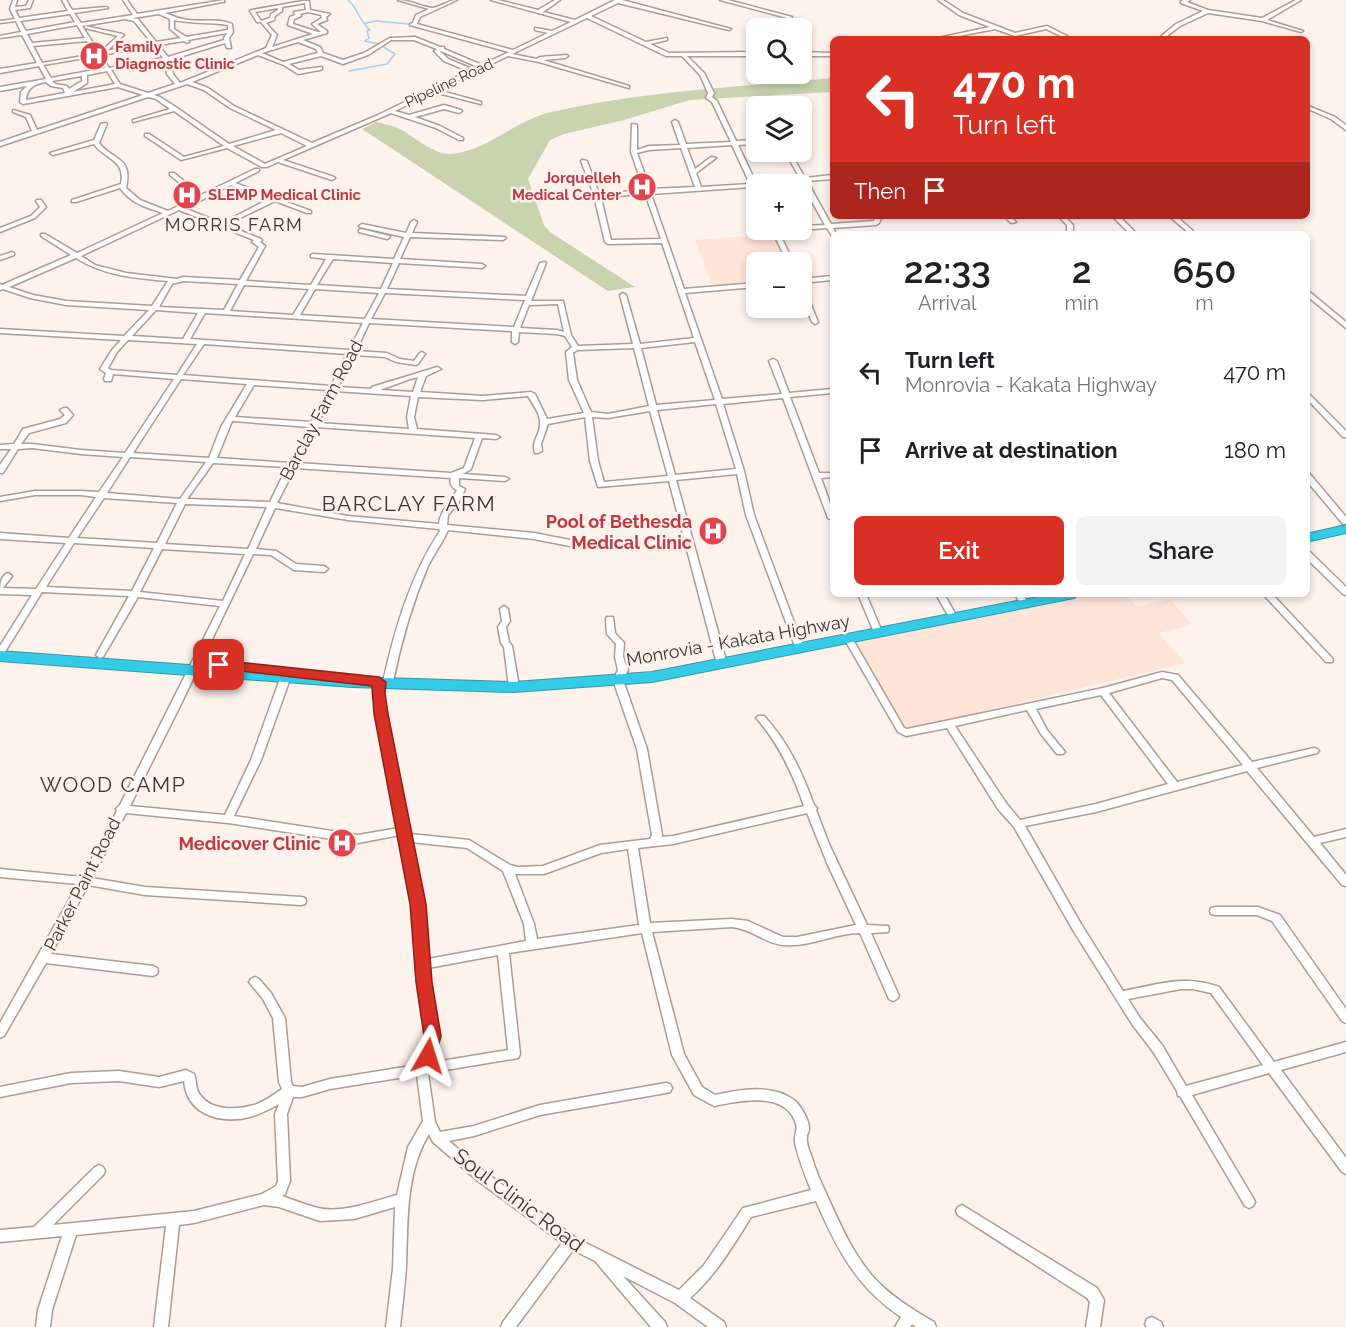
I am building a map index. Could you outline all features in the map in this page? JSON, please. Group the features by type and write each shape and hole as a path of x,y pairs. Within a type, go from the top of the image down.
{"highway":[{"path":"1310,537 1346,529"},
{"name":"Monrovia - Kakata Highway","path":"1,652 99,655 352,682 514,687 652,677 849,640 1022,600 1048,597"},
{"name":"Monrovia - Kakata Highway","path":"1,652 353,677 378,682"}],"street":[{"path":"15,0 12,9 39,63 53,86 65,87 68,93"},
{"path":"12,9 28,7 31,0"},
{"path":"64,0 118,85"},
{"path":"135,15 126,1 137,0"},
{"path":"400,0 433,9"},
{"path":"455,0 416,18 414,23 627,87"},
{"path":"494,0 506,1 576,22"},
{"path":"539,12 558,0"},
{"path":"722,0 789,18"},
{"path":"940,0 961,14 1017,35 1047,27 1065,36"},
{"path":"1188,0 1183,2 1207,11 1263,20 1301,31"},
{"path":"1263,20 1299,0"},
{"path":"0,37 222,1"},
{"path":"619,1 729,29"},
{"name":"Pipeline Road","path":"1,290 232,184 261,168 391,111 619,1"},
{"path":"259,21 252,11 306,2 308,11"},
{"path":"268,50 275,35 263,22 272,19 273,15 280,11 280,6"},
{"path":"0,22 106,8"},
{"path":"519,15 531,10"},
{"path":"0,144 187,82 258,53 318,34 326,31 314,24 325,20 322,16 328,14 308,11 296,13 299,15 292,18 290,25 318,34"},
{"path":"1164,36 1178,24 1207,11"},
{"path":"160,12 172,18 230,24 231,31 226,37 229,48"},
{"path":"588,16 668,56 746,54"},
{"path":"172,18 172,29 185,39 191,50"},
{"path":"113,19 136,20 167,58 170,64 170,74 178,84"},
{"path":"80,25 122,35 108,48"},
{"path":"62,27 73,42"},
{"path":"950,36 996,27"},
{"path":"537,28 554,33"},
{"path":"0,71 231,31"},
{"path":"286,64 321,54 346,62 390,39 415,38 483,67"},
{"path":"29,45 89,39"},
{"path":"646,44 664,39"},
{"path":"297,40 318,48 321,54"},
{"path":"0,89 156,61 226,41"},
{"path":"114,44 135,44 142,55 156,61"},
{"path":"442,48 436,51 446,60 472,72"},
{"path":"258,53 286,64 298,72 320,68"},
{"path":"812,54 830,55"},
{"path":"531,59 565,56"},
{"path":"684,56 702,74 711,93 709,98 714,101 750,174"},
{"path":"68,93 85,82 84,73"},
{"path":"187,82 206,89 232,107 313,146"},
{"path":"33,83 24,92 23,102 118,85 148,94 175,109 261,168"},
{"path":"433,90 479,103"},
{"path":"408,117 444,107 459,111"},
{"path":"1310,108 1346,128"},
{"path":"135,121 175,109"},
{"path":"15,111 28,116 36,133"},
{"path":"391,111 438,126 461,139"},
{"path":"1335,120 1346,119"},
{"path":"675,122 698,187"},
{"path":"104,124 97,141 102,151 126,171 123,185 136,202 170,213"},
{"path":"634,125 634,152 650,191 719,402 740,471 750,515 800,649"},
{"path":"147,135 183,159 280,131"},
{"path":"53,153 97,141"},
{"path":"634,152 746,143"},
{"path":"693,173 713,158"},
{"path":"584,161 608,233 608,242 665,241"},
{"path":"278,162 332,178"},
{"path":"172,174 202,198"},
{"path":"812,179 830,177"},
{"path":"232,184 309,213"},
{"path":"74,201 123,185"},
{"path":"596,195 698,187 746,186"},
{"path":"812,197 831,231"},
{"path":"234,219 273,200"},
{"path":"0,230 39,214 43,207 39,201"},
{"path":"180,208 259,240 255,242 262,248 256,252 259,254 226,312"},
{"path":"812,228 876,223 878,219"},
{"path":"1010,219 1013,222"},
{"path":"1118,219 1131,231"},
{"path":"1176,219 1190,231"},
{"path":"414,222 398,263 367,321 557,332 568,336"},
{"path":"361,229 409,237 503,238"},
{"path":"43,235 93,266 126,275 174,280 314,285 561,302 568,336 576,348"},
{"path":"0,258 12,254"},
{"path":"313,256 398,263 482,266"},
{"path":"296,316 330,258"},
{"path":"515,342 516,330 543,263"},
{"path":"812,280 830,278"},
{"path":"174,280 155,307 114,351 104,369 109,375 181,377 483,398 531,394 539,405 544,422 536,443 538,452"},
{"path":"683,291 746,286"},
{"name":"Barclay Farm Road","path":"1,290 48,301 367,321 272,505 197,666"},
{"path":"1310,294 1346,326"},
{"path":"623,295 722,664"},
{"path":"185,341 203,311"},
{"path":"812,314 815,322"},
{"path":"469,336 474,327"},
{"path":"0,331 387,355 398,361 416,363 422,354"},
{"path":"698,340 638,346 576,348 569,352 573,380 588,414 594,461 601,485 740,471"},
{"path":"1,652 71,538 181,377 201,343"},
{"path":"773,361 784,396 830,513"},
{"path":"370,390 437,369"},
{"path":"413,430 410,422 416,393 425,374"},
{"path":"99,655 135,594 182,501 213,458 225,427 251,384 249,382"},
{"path":"544,422 588,414 608,416 653,408 830,391"},
{"path":"1310,397 1346,435"},
{"path":"0,471 26,431 67,418 69,415 64,410"},
{"path":"231,419 496,437"},
{"path":"454,475 466,469 479,436"},
{"path":"0,447 32,446 505,479"},
{"name":"Soul Clinic Road","path":"454,475 456,487 461,489 455,502 444,515 444,531 430,552 378,682 378,693 418,904 424,982 432,1036 422,1068 429,1122 437,1138 482,1178 571,1242 680,1299 719,1327"},
{"path":"816,476 830,475"},
{"path":"1310,480 1346,522"},
{"path":"0,500 35,493 272,505 348,518 534,536 575,544"},
{"path":"0,536 71,538 273,553 294,567 324,569"},
{"path":"1310,557 1346,592"},
{"path":"8,576 1,591 39,590 135,594 226,604"},
{"path":"863,597 878,632"},
{"path":"942,597 953,617"},
{"path":"1270,597 1329,660"},
{"path":"504,609 506,621 502,627 505,643 508,646 514,687"},
{"path":"610,619 611,634 620,643 619,657 623,670 618,680 642,749 657,835 654,842"},
{"path":"849,640 903,732 950,725 1103,691 1162,675 1175,677 1346,882"},
{"name":"Parker Paint Road","path":"0,1033 86,880 197,666"},
{"path":"228,819 256,760 286,676"},
{"path":"1103,691 1175,787"},
{"path":"1029,707 1040,728 1060,752"},
{"path":"761,718 785,747 812,808 824,843 861,928 882,966 893,996"},
{"path":"950,725 1002,806 1018,824 1121,996 1158,1048 1249,1202"},
{"path":"1018,824 1096,808 1249,766 1314,751"},
{"path":"121,809 228,819 358,839 404,834 469,844 507,868 544,870 600,849 673,840 812,808"},
{"path":"1312,841 1346,833"},
{"path":"632,845 666,1014 678,1055 698,1091 714,1101 741,1095 788,1102 798,1114 803,1128 800,1139 820,1194 866,1278 906,1321 929,1327"},
{"path":"507,868 529,924 532,944"},
{"path":"0,873 86,880 145,891 301,901"},
{"path":"1215,911 1258,911 1276,918 1346,1018"},
{"path":"424,964 532,944 647,928 732,922 744,924 782,941 797,941 861,928 884,929"},
{"path":"0,1092 71,1078 91,1079 119,1076 161,1082 186,1075 190,1078 189,1088 198,1104 215,1112 236,1114 254,1110 290,1091 302,1092 330,1084 516,1053 503,951"},
{"path":"44,958 153,971"},
{"path":"255,982 267,996 279,1018 285,1082 290,1091"},
{"path":"1121,996 1190,984 1207,985 1215,990 1228,1003 1346,1168"},
{"path":"1182,1092 1346,1047"},
{"path":"437,1138 474,1131 540,1110 666,1088"},
{"path":"264,1200 281,1190 284,1181 281,1114 290,1091"},
{"path":"393,1327 399,1269 402,1199 414,1147 429,1122"},
{"path":"37,1232 99,1171"},
{"path":"680,1299 694,1287 718,1259 747,1212 820,1194"},
{"path":"0,1236 194,1216 264,1200 279,1201 320,1215 336,1215 354,1213 402,1199"},
{"path":"962,1211 1092,1293 1097,1299 1093,1327"},
{"path":"161,1327 173,1218"},
{"path":"43,1327 45,1310 71,1229"},
{"path":"508,1327 571,1242"},
{"path":"600,1258 660,1327"}],"shaded area":[{"path":"746,236 746,240 778,240 783,252 746,252 746,285 713,287 695,240"},
{"path":"1050,597 1128,597 1137,607 1170,599 1192,625 1159,633 1185,663 907,730 852,641"}],"green space":[{"path":"830,78 830,92 690,100 624,120 564,134 550,140 528,179 544,225 550,232 635,287 608,291 362,129 376,122 393,126 430,148 451,154 464,152 489,142 538,116 621,99 762,84 812,84 812,80"}],"waterway":[{"path":"348,0 370,30 367,31 369,38 365,41 379,44 395,54 387,64 349,71"},
{"path":"366,23 376,21 408,24"}],"place":[{"name":"Family Diagnostic Clinic","path":"94,56"},
{"name":"Jorquelleh Medical Center","path":"642,187"},
{"name":"SLEMP Medical Clinic","path":"187,195"},
{"name":"Pool of Bethesda Medical Clinic","path":"713,531"},
{"name":"Medicover Clinic","path":"342,843"}],"district":[{"name":"MORRIS FARM","path":"234,224"},
{"name":"BARCLAY FARM","path":"409,503"},
{"name":"WOOD CAMP","path":"113,784"}],"route":[{"path":"219,665 353,677 379,682 381,714 418,904 423,945 424,982 432,1036 428,1056"}]}
